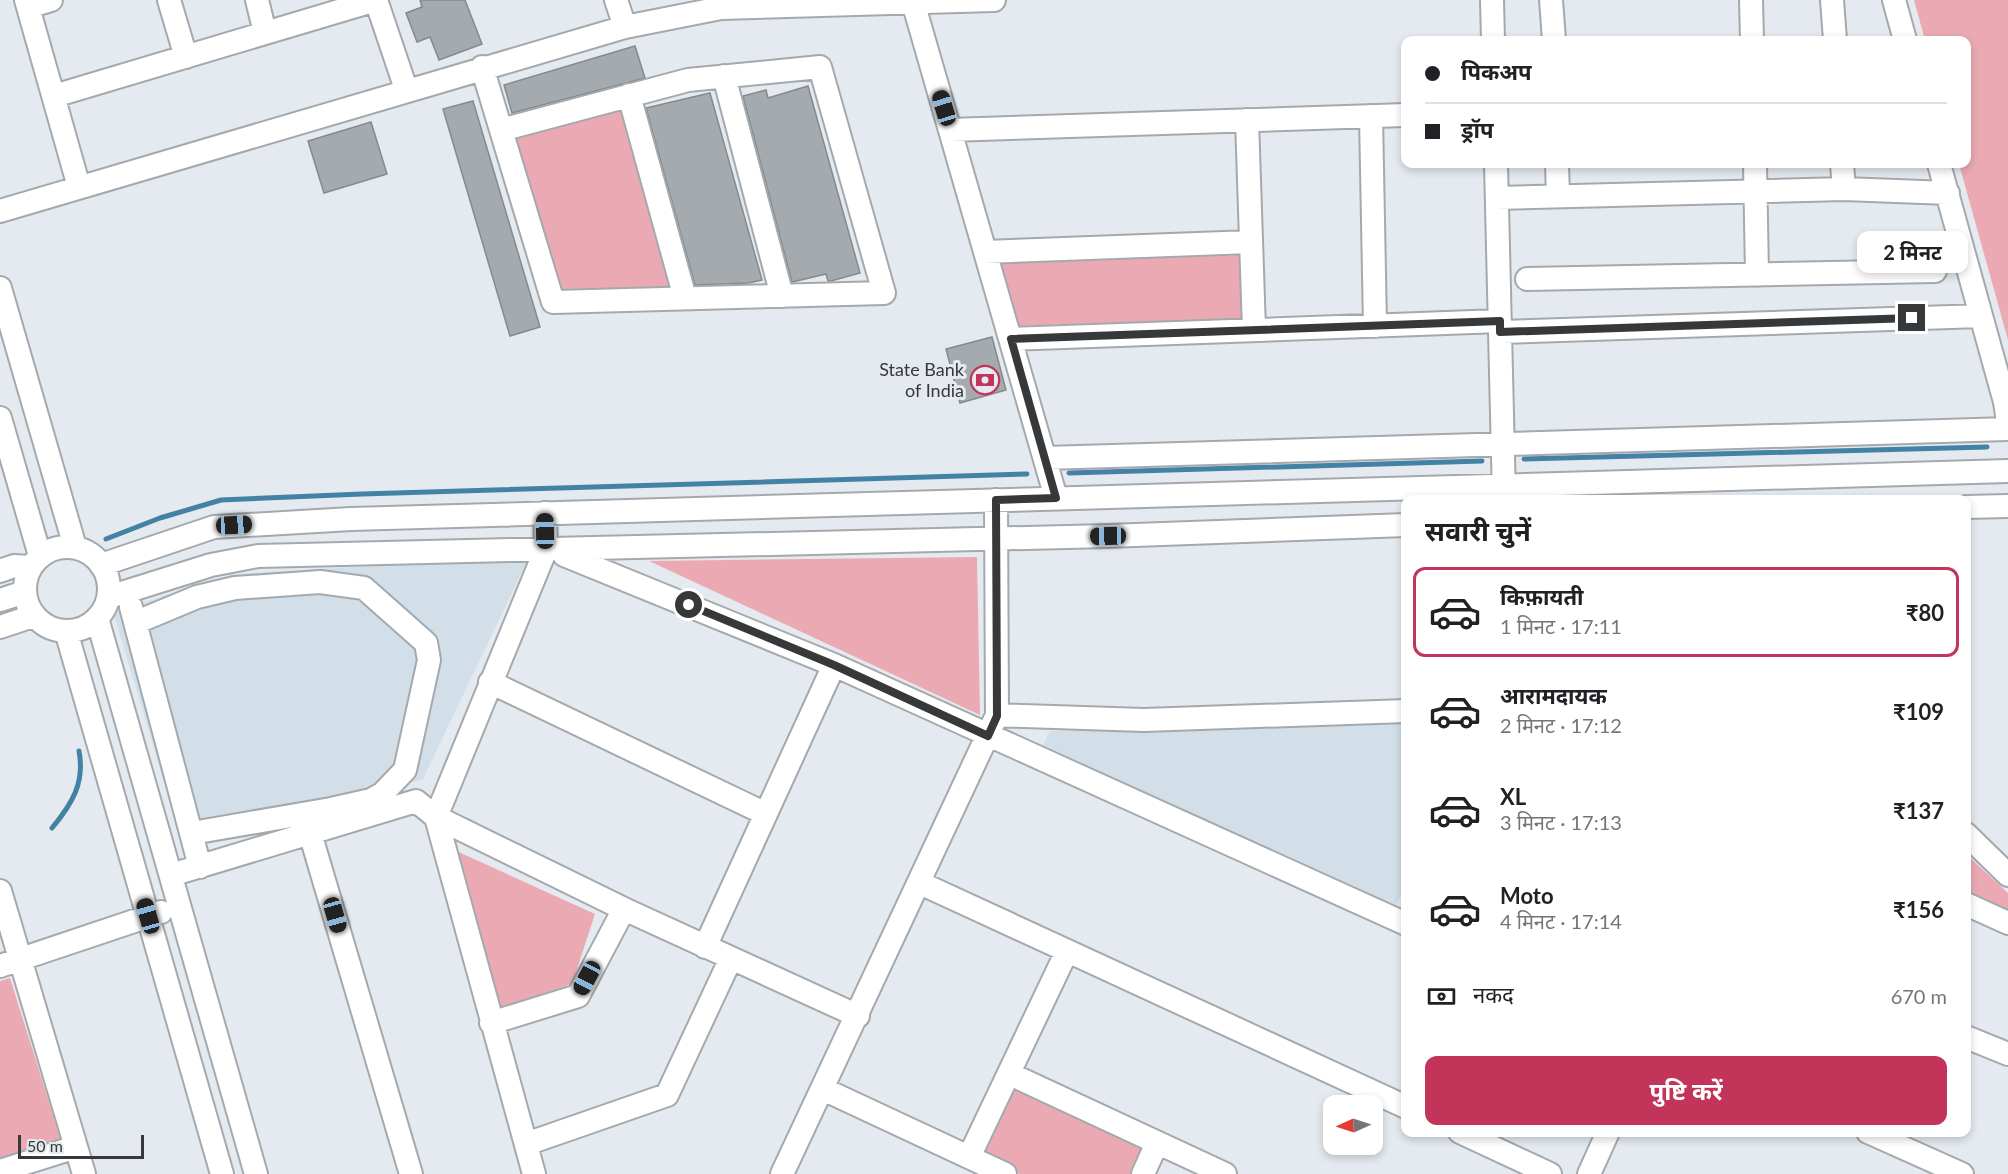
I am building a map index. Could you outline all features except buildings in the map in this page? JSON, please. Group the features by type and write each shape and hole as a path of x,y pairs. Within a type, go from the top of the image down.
{"street":[{"path":"51,0 27,3 79,187"},
{"path":"169,0 186,57"},
{"path":"257,0 265,33"},
{"path":"54,96 376,0 406,89"},
{"path":"616,0 625,27"},
{"path":"0,211 406,89 625,27 721,8 769,3 994,0"},
{"path":"1492,0 1493,36"},
{"path":"1551,0 1554,36"},
{"path":"1751,0 1752,36"},
{"path":"1832,0 1835,36"},
{"path":"1894,0 1904,36"},
{"path":"913,2 1056,498"},
{"path":"482,67 501,130 553,302 884,293 820,67 688,80 501,130"},
{"path":"724,76 782,296"},
{"path":"629,95 685,298"},
{"path":"950,130 1401,115"},
{"path":"1371,116 1375,326"},
{"path":"1247,120 1254,330"},
{"path":"1496,168 1504,492"},
{"path":"1557,168 1558,196"},
{"path":"1755,168 1757,275"},
{"path":"1842,168 1844,189"},
{"path":"1940,168 2005,402 2008,422"},
{"path":"1497,198 1844,189 1948,194"},
{"path":"986,252 1251,242"},
{"path":"1527,279 1935,271"},
{"path":"0,288 75,547"},
{"path":"1011,339 1375,326 1500,327 1981,316"},
{"path":"0,418 35,562 24,582 25,592 33,616 45,626 66,631 77,631 90,625 117,594 211,565 258,556 998,538 1401,525"},
{"path":"1045,458 2008,429"},
{"path":"101,565 214,527 351,519 1056,498 1504,492 2008,471"},
{"path":"782,1174 993,726 998,538 996,500"},
{"path":"1971,507 2008,506"},
{"path":"534,1174 436,817 546,549 545,513"},
{"path":"0,571 35,562 56,547 75,547 89,552 101,565 117,594 137,622 200,867"},
{"path":"546,549 585,562 834,665 993,726 1401,919"},
{"path":"363,554 363,588"},
{"path":"137,622 197,597 235,588 320,582 363,588 426,644 429,660 405,770 393,785 371,800 192,833"},
{"path":"0,600 25,592"},
{"path":"0,627 33,616"},
{"path":"97,618 256,1174"},
{"path":"66,631 222,1174"},
{"path":"705,946 834,665"},
{"path":"490,682 766,814"},
{"path":"993,726 1401,711"},
{"path":"171,875 416,801 436,817 624,909 858,1016"},
{"path":"310,833 411,1174"},
{"path":"1971,839 2008,875"},
{"path":"921,883 1401,1105"},
{"path":"0,891 10,962 84,1174"},
{"path":"10,962 179,905"},
{"path":"1971,906 2008,923"},
{"path":"491,1023 578,996 624,909"},
{"path":"969,1157 1067,951"},
{"path":"526,1144 667,1095 731,958"},
{"path":"1971,1038 2008,1054"},
{"path":"1010,1074 1225,1174"},
{"path":"823,1089 1005,1174"},
{"path":"1471,1137 1550,1174"},
{"path":"1589,1174 1606,1137"},
{"path":"1906,1140 1962,1174"},
{"path":"1143,1174 1157,1143"},
{"path":"0,1171 76,1147"}],"shaded area":[{"path":"1914,0 2008,0 2008,340 1960,168 1971,168 1971,36 1924,36"},
{"path":"623,110 674,287 559,289 515,137"},
{"path":"1241,255 1243,319 1018,326 999,263"},
{"path":"529,557 423,779 185,851 113,612 233,574"},
{"path":"977,557 980,715 649,561"},
{"path":"1401,724 1401,894 1396,906 1043,745 1050,731"},
{"path":"452,849 595,914 572,984 498,1008"},
{"path":"1971,859 2008,893 2008,910 1971,894"},
{"path":"10,978 61,1140 0,1159 0,981"},
{"path":"1015,1088 1147,1149 1136,1174 1020,1174 983,1157"}],"waterway":[{"path":"1524,459 1987,447"},
{"path":"1069,473 1482,461"},
{"path":"106,539 160,518 221,500 1027,474"},
{"path":"52,828 66,810 75,792 80,773 79,751"}],"place":[{"name":"State Bank of India","path":"985,380"}],"route":[{"path":"689,605 834,665 988,736 997,716 998,538 996,500 1056,498 1011,339 1500,321 1500,332 1912,318"}]}
